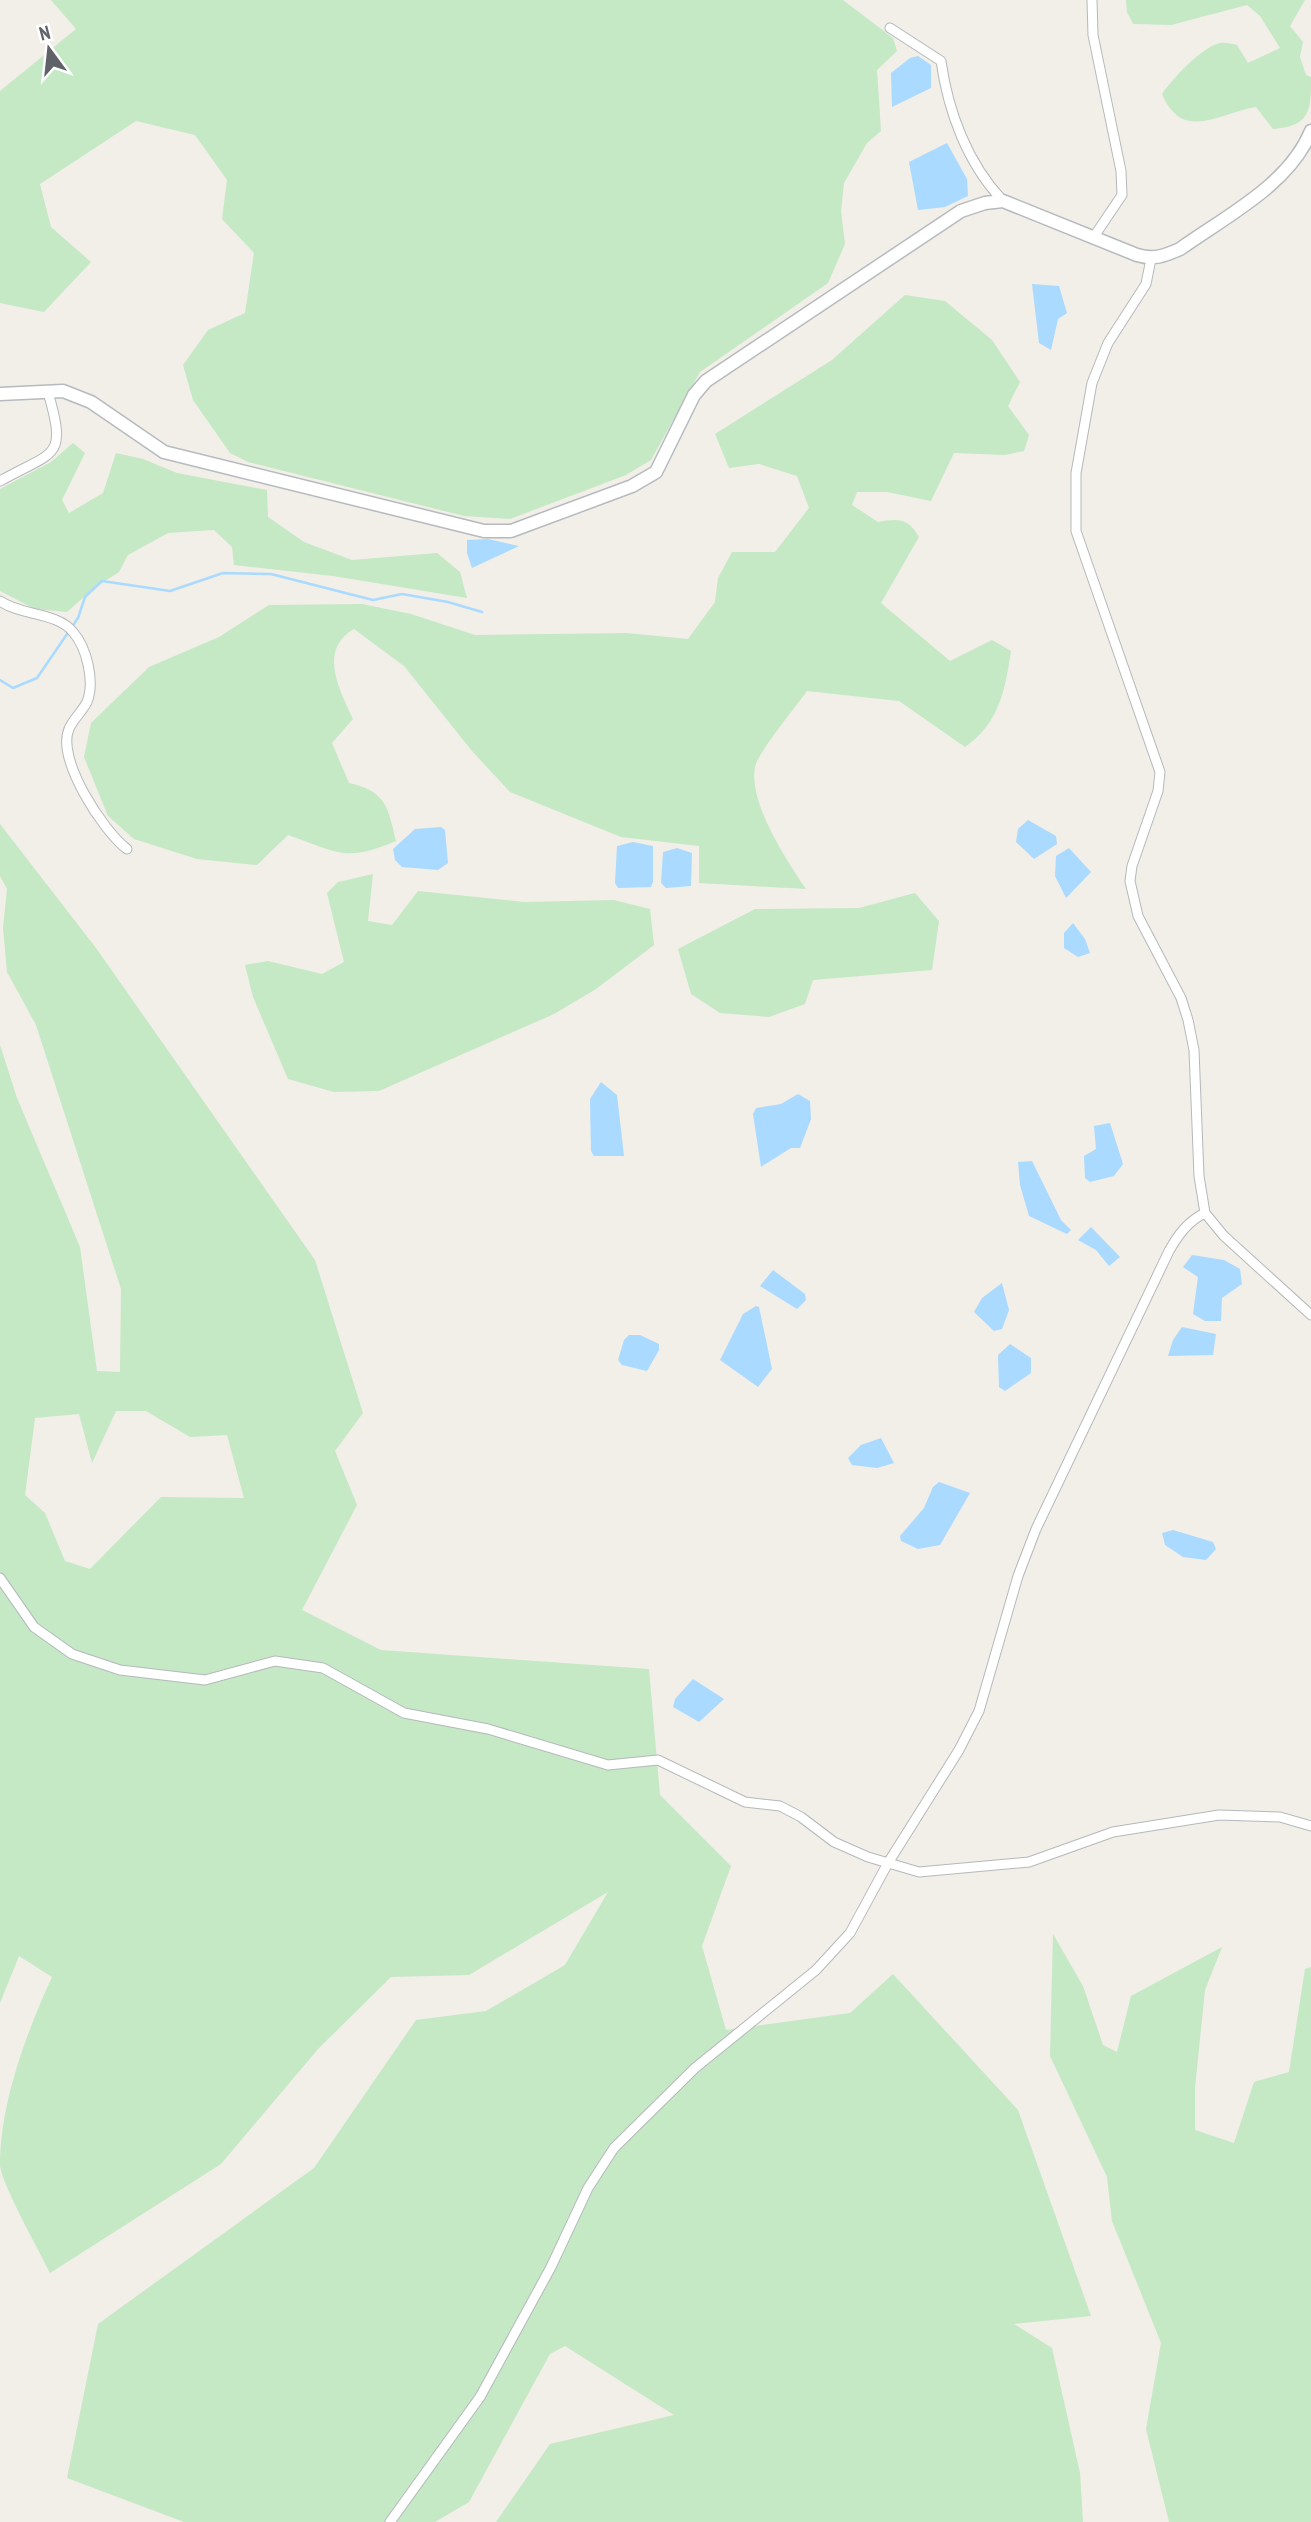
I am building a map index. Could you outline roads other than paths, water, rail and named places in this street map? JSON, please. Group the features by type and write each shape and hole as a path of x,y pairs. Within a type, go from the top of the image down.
{"street":[{"path":"1092,0 1093,35 1121,171 1122,195 1093,238"},
{"path":"890,28 941,61 947,101 958,130 993,190 1003,201 1151,259 1180,249 1281,175 1302,152 1311,131"},
{"path":"0,394 63,391 91,402 164,452 484,531 511,531 632,486 656,472 694,395 706,381 961,211 985,203 1003,201"},
{"path":"1151,259 1146,284 1108,342 1092,383 1076,472 1076,531 1160,772 1158,791 1132,866 1130,881 1138,915 1181,998 1188,1020 1194,1050 1199,1177 1205,1213 1224,1237 1311,1315"},
{"path":"0,481 51,453 57,445 60,432 48,392"},
{"path":"0,601 19,612 62,622 81,645 92,684 86,703 68,730 66,750 96,816 113,838 127,849"},
{"path":"390,2522 480,2397 551,2267 587,2188 614,2148 695,2068 816,1970 850,1933 888,1863 959,1750 979,1711 1018,1576 1036,1529 1169,1251 1178,1235 1195,1218 1205,1213"},
{"path":"0,1578 34,1627 72,1654 120,1670 205,1680 275,1661 323,1668 404,1713 488,1729 608,1765 658,1760 745,1802 780,1806 801,1817 834,1842 919,1872 1000,1867 1029,1862 1113,1832 1219,1815 1280,1818 1311,1826"}],"water":[{"path":"918,56 931,65 931,88 892,107 891,73 910,58"},
{"path":"947,143 967,179 968,196 945,207 918,210 909,162"},
{"path":"1032,284 1059,286 1067,313 1058,319 1051,350 1039,343"},
{"path":"488,539 519,546 472,568 467,553 467,540"},
{"path":"1028,820 1056,836 1057,844 1034,859 1016,842 1018,829"},
{"path":"441,827 445,830 448,863 438,870 402,867 395,860 393,849 415,829"},
{"path":"633,842 653,846 651,887 618,888 615,883 617,846"},
{"path":"677,848 692,853 691,886 666,888 661,883 663,852"},
{"path":"1069,848 1091,872 1066,898 1055,876 1056,856"},
{"path":"1073,923 1085,939 1090,953 1078,957 1064,948 1064,933"},
{"path":"601,1082 617,1095 624,1156 594,1156 591,1151 590,1099"},
{"path":"798,1094 810,1101 811,1119 800,1148 791,1148 761,1167 753,1114 756,1108 781,1104"},
{"path":"1110,1123 1123,1164 1114,1176 1090,1182 1085,1178 1084,1156 1096,1149 1094,1126"},
{"path":"1032,1161 1061,1220 1071,1230 1067,1234 1029,1216 1020,1185 1018,1162"},
{"path":"1091,1227 1120,1257 1109,1266 1096,1250 1078,1240"},
{"path":"1192,1255 1224,1260 1240,1269 1242,1284 1222,1298 1221,1321 1205,1321 1193,1314 1198,1277 1183,1267"},
{"path":"773,1270 805,1294 806,1300 797,1309 760,1286"},
{"path":"1002,1283 1009,1310 1002,1329 994,1331 974,1312 982,1298"},
{"path":"756,1306 759,1307 772,1369 758,1387 720,1360 743,1314"},
{"path":"1182,1327 1216,1334 1213,1355 1168,1356 1173,1340"},
{"path":"629,1335 640,1335 659,1344 659,1350 647,1371 622,1365 618,1360 624,1340"},
{"path":"1010,1344 1031,1358 1031,1373 1005,1391 999,1387 998,1355"},
{"path":"881,1438 894,1463 877,1468 852,1465 848,1458 861,1445"},
{"path":"939,1482 970,1493 940,1545 918,1549 901,1541 900,1536 924,1508 933,1487"},
{"path":"1173,1530 1213,1542 1216,1549 1206,1560 1183,1557 1165,1545 1162,1533"},
{"path":"693,1679 724,1699 699,1722 673,1707 675,1699"}],"waterway":[{"path":"0,680 13,688 37,678 78,618 85,597 102,581 170,591 223,573 271,574 373,600 402,594 448,602 482,612"}]}
